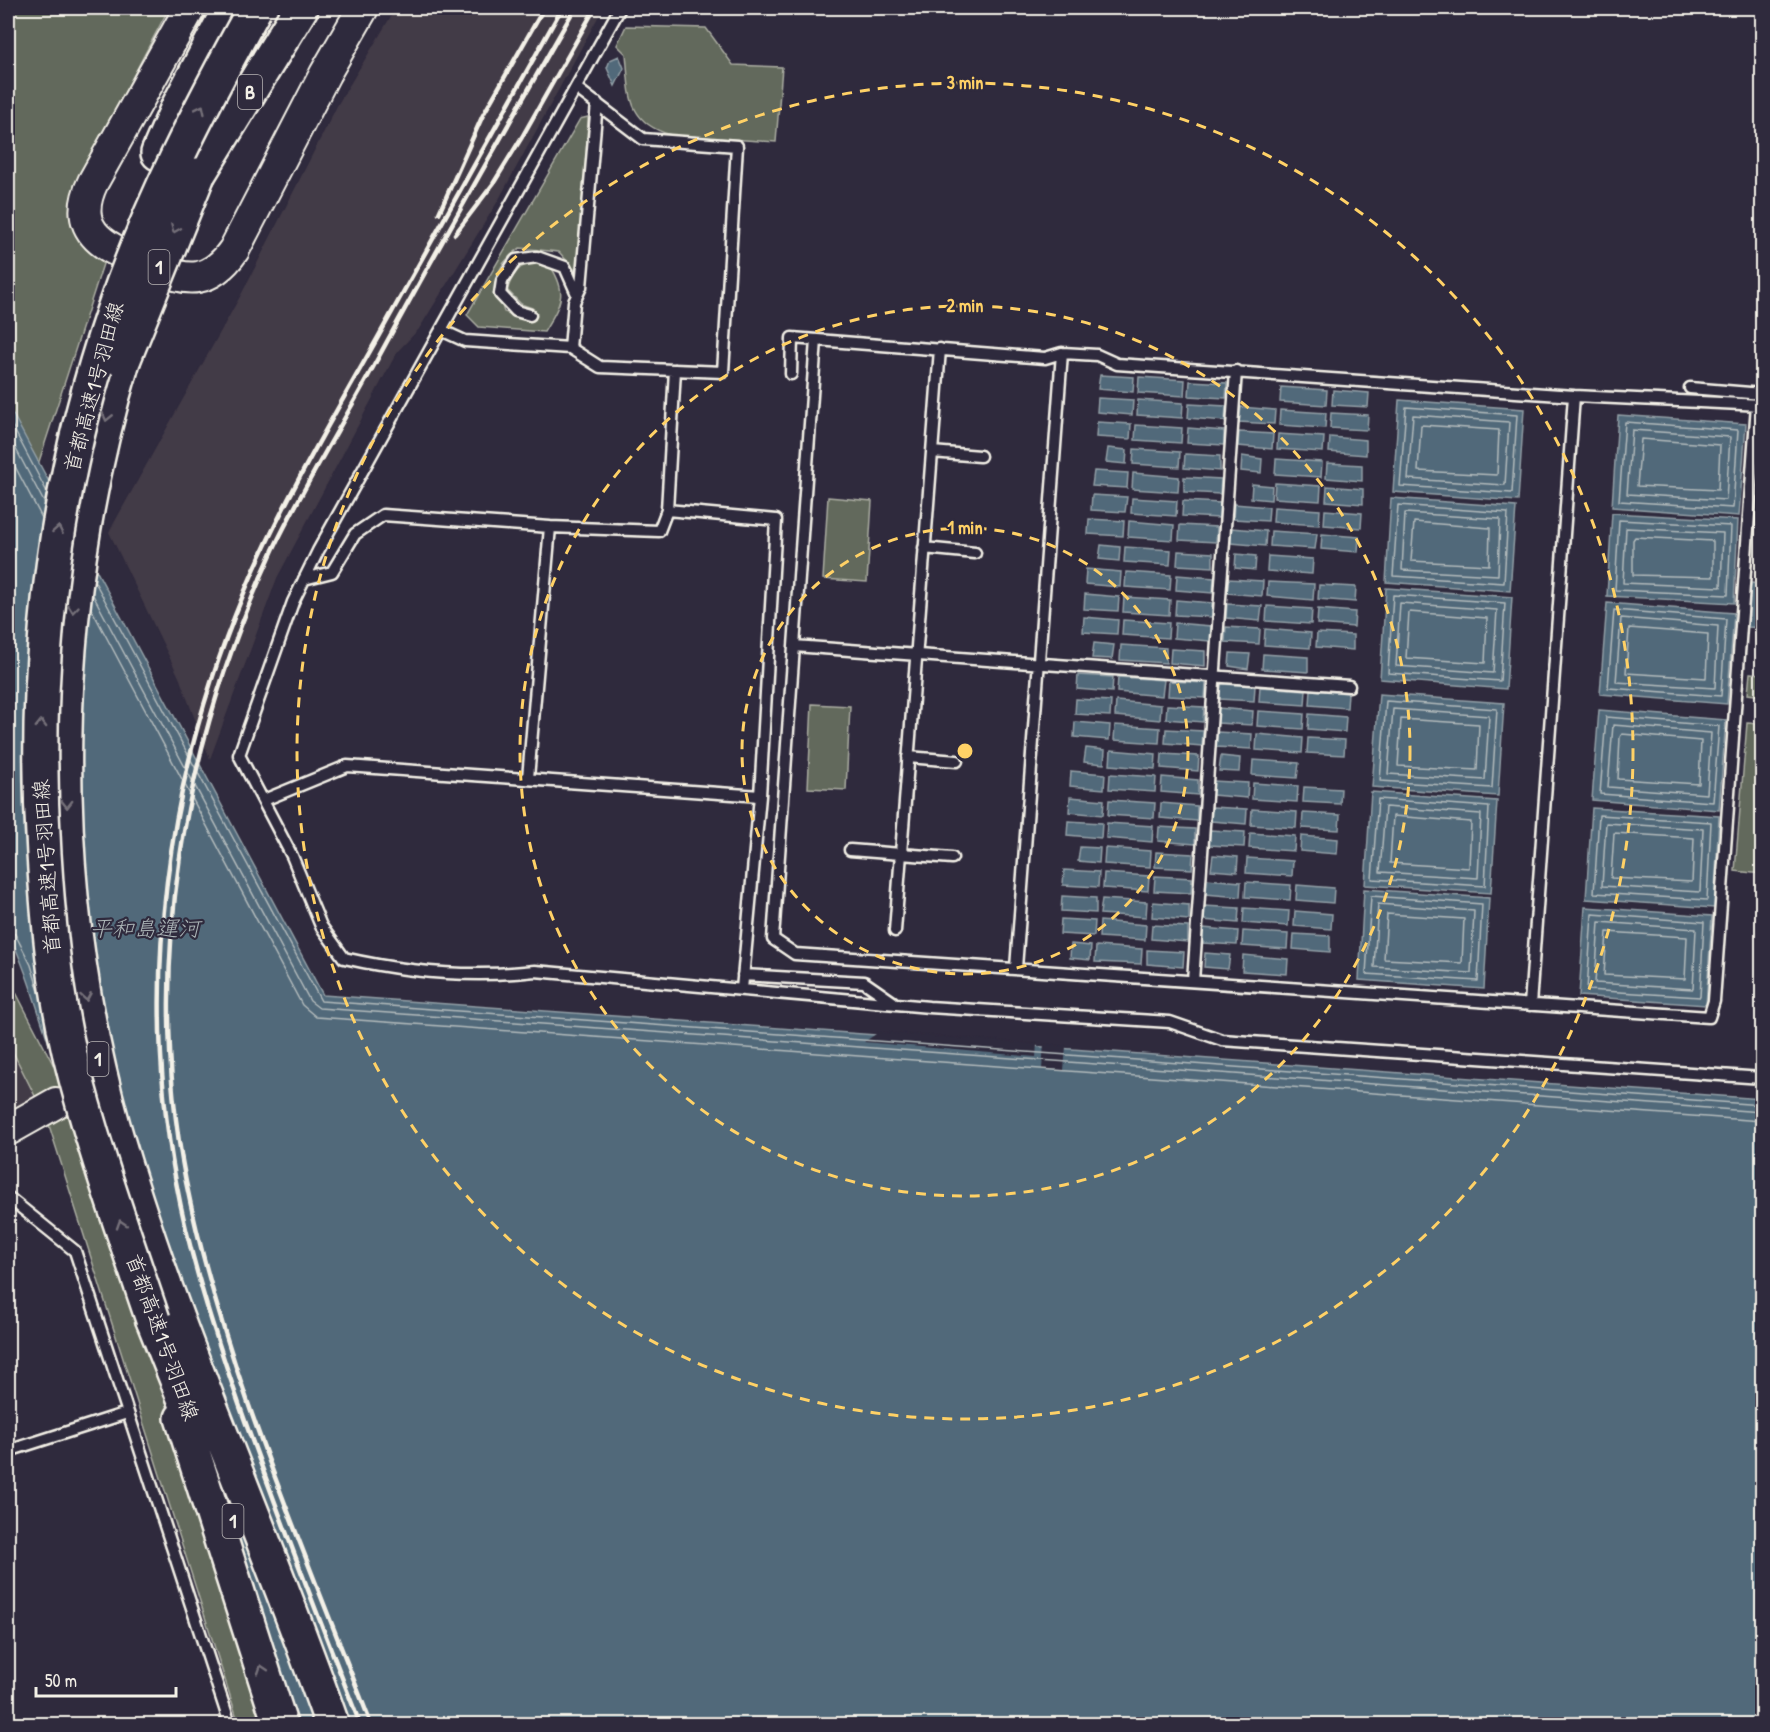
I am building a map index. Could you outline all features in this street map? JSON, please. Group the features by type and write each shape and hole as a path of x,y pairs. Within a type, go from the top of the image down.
{"highway":[{"path":"113,310 141,203 158,153 178,107 230,8"},
{"name":"首都高速1号羽田線","path":"255,8 218,75 158,198 113,310 72,460 50,584 41,674 41,816 55,973 68,1048 88,1126 153,1320 273,1626 308,1725"},
{"name":"首都高速1号羽田線","path":"281,8 198,175 123,361 110,403 83,534 67,679 67,813 72,894 81,969 94,1042 113,1122 134,1195 177,1317 299,1629 332,1725"},
{"name":"B","path":"198,175 301,8"},
{"path":"153,1320 200,1480 280,1725"}],"street":[{"path":"190,8 93,182 86,209 94,236 107,248 179,277 191,278 215,270 234,250 320,84 363,8"},
{"path":"8,1130 56,1103"}],"lane":[{"path":"621,8 304,579 293,602 239,755 264,800 321,926 344,958 374,965 496,975 535,970 896,1004 1170,1022 1222,1040 1762,1078"},
{"path":"441,330 465,341 570,348 600,367 723,372 737,146 643,139 576,88"},
{"path":"570,348 574,302 581,286 597,104"},
{"path":"530,315 516,311 500,294 502,280 516,260 537,257 565,267 577,294"},
{"path":"791,374 792,338 1045,358 1062,353 1097,355 1116,364 1574,396 1760,405 1714,1001 1709,1017 795,954 773,939 816,340"},
{"path":"895,931 940,349"},
{"path":"1016,968 1062,353"},
{"path":"304,579 332,572 355,534 384,515 550,527 659,531 667,510 675,370"},
{"path":"1193,981 1236,371"},
{"path":"1690,388 1762,394"},
{"path":"1530,1005 1574,396"},
{"path":"932,452 980,456"},
{"path":"667,510 776,520 760,796 742,989"},
{"path":"528,778 550,527"},
{"path":"924,548 975,553"},
{"path":"794,646 1349,686"},
{"path":"908,757 957,761"},
{"path":"264,800 347,766 760,796"},
{"path":"850,850 952,858"},
{"path":"743,975 864,982 896,1004"},
{"path":"8,1197 75,1251 230,1725"},
{"path":"8,1451 127,1413"}],"shaded area":[{"path":"396,8 603,8 498,201 419,329 397,352 277,578 210,759 179,677 109,532 242,293 338,104"},
{"path":"8,1042 38,1101 8,1116"}],"green space":[{"path":"8,8 169,8 72,193 71,212 76,226 84,239 104,261 34,477 8,424"},
{"path":"626,26 706,28 733,65 782,67 776,142 671,135 646,122 633,105 628,82 626,54 617,45"},
{"path":"588,117 582,258 577,272 559,252 520,248 504,262 498,276 498,292 504,312 528,320 532,308 521,304 507,290 514,275 521,267 547,261 560,289 559,305 555,313 544,332 479,327 467,315 580,119"},
{"path":"828,497 872,501 867,582 823,579"},
{"path":"1750,673 1762,674 1762,696 1748,694"},
{"path":"812,704 850,706 846,790 808,788"},
{"path":"1747,723 1762,724 1762,874 1735,871"},
{"path":"8,977 72,1101 267,1724 239,1724 48,1122 8,1042"}],"water":[{"path":"619,56 624,68 615,86 607,68 610,60"},
{"path":"1100,375 1134,377 1133,392 1098,389"},
{"path":"1139,377 1185,380 1184,396 1138,393"},
{"path":"1190,381 1227,383 1226,398 1189,396"},
{"path":"1281,387 1327,390 1326,405 1280,402"},
{"path":"1333,390 1369,393 1368,407 1332,405"},
{"path":"1098,398 1133,400 1132,415 1097,412"},
{"path":"1138,400 1183,403 1182,418 1137,415"},
{"path":"1399,400 1524,409 1518,501 1393,492"},
{"path":"1189,404 1226,406 1225,421 1188,418"},
{"name":"平和島運河","path":"8,405 323,995 1762,1099 1762,1724 267,1724 72,1101 54,1059 26,974 8,932"},
{"path":"1241,407 1275,410 1274,424 1239,422"},
{"path":"1280,410 1326,413 1325,428 1279,425"},
{"path":"1331,413 1368,415 1367,430 1330,428"},
{"path":"1618,415 1746,424 1739,516 1612,507"},
{"path":"1097,422 1131,424 1130,439 1096,437"},
{"path":"1136,425 1182,428 1181,443 1135,440"},
{"path":"1188,428 1224,431 1224,445 1187,443"},
{"path":"1239,432 1273,434 1272,449 1238,446"},
{"path":"1278,434 1324,437 1323,452 1277,449"},
{"path":"1330,437 1366,440 1366,455 1329,452"},
{"path":"1108,448 1127,450 1126,464 1106,462"},
{"path":"1134,449 1180,452 1179,467 1133,464"},
{"path":"1185,454 1220,456 1220,471 1184,468"},
{"path":"1242,456 1262,459 1261,473 1241,471"},
{"path":"1276,459 1322,462 1321,477 1275,474"},
{"path":"1327,463 1362,465 1362,481 1326,478"},
{"path":"1094,471 1128,473 1127,488 1092,486"},
{"path":"1133,473 1179,477 1178,492 1132,489"},
{"path":"1184,477 1221,479 1220,494 1184,492"},
{"path":"1275,483 1321,486 1320,501 1274,498"},
{"path":"1252,484 1272,486 1271,500 1251,498"},
{"path":"1327,486 1363,489 1363,504 1326,501"},
{"path":"1092,495 1127,497 1125,512 1091,510"},
{"path":"1132,498 1177,501 1176,516 1131,513"},
{"path":"1391,498 1516,507 1510,591 1386,582"},
{"path":"1183,501 1220,503 1219,518 1182,516"},
{"path":"1234,504 1269,507 1268,521 1233,519"},
{"path":"1274,507 1320,510 1319,525 1273,522"},
{"path":"1325,510 1362,513 1361,528 1324,525"},
{"path":"1612,513 1738,520 1734,603 1607,596"},
{"path":"1089,519 1124,521 1123,536 1088,534"},
{"path":"1129,521 1174,525 1173,540 1128,537"},
{"path":"1180,525 1217,527 1216,542 1179,540"},
{"path":"1231,528 1266,531 1265,546 1231,543"},
{"path":"1271,531 1317,534 1315,549 1270,546"},
{"path":"1322,534 1359,537 1358,552 1321,549"},
{"path":"1101,545 1120,547 1119,561 1099,559"},
{"path":"1125,547 1171,550 1170,565 1124,562"},
{"path":"1178,551 1213,553 1213,567 1177,565"},
{"path":"1236,554 1256,556 1255,570 1235,568"},
{"path":"1268,556 1313,559 1312,574 1267,571"},
{"path":"1086,569 1121,572 1120,587 1085,584"},
{"path":"1126,572 1171,575 1170,590 1125,587"},
{"path":"1177,575 1214,578 1213,593 1176,590"},
{"path":"1228,579 1263,581 1262,596 1227,593"},
{"path":"1268,582 1314,584 1313,600 1267,596"},
{"path":"1751,583 1762,584 1762,628 1748,627"},
{"path":"1319,585 1356,587 1355,602 1318,599"},
{"path":"1386,588 1512,597 1506,689 1380,679"},
{"path":"1085,594 1119,597 1118,611 1084,609"},
{"path":"1124,597 1170,600 1169,615 1123,612"},
{"path":"1176,600 1212,603 1212,617 1175,615"},
{"path":"1607,603 1734,613 1727,704 1600,694"},
{"path":"1227,604 1262,606 1260,621 1226,618"},
{"path":"1267,606 1312,609 1311,624 1266,621"},
{"path":"1318,609 1355,612 1354,627 1317,624"},
{"path":"1084,617 1118,620 1117,634 1083,632"},
{"path":"1123,620 1169,623 1168,638 1122,635"},
{"path":"1175,623 1211,626 1210,641 1174,638"},
{"path":"1226,627 1260,629 1259,644 1225,642"},
{"path":"1265,629 1311,633 1310,648 1264,645"},
{"path":"1317,633 1353,635 1353,650 1316,647"},
{"path":"1094,643 1114,645 1112,659 1092,658"},
{"path":"1121,645 1166,648 1166,663 1120,660"},
{"path":"1171,649 1205,651 1205,666 1170,663"},
{"path":"1230,653 1250,654 1248,669 1229,666"},
{"path":"1263,654 1308,657 1308,672 1262,669"},
{"path":"1078,675 1113,677 1112,692 1077,689"},
{"path":"1118,677 1164,680 1162,696 1117,692"},
{"path":"1169,681 1206,683 1205,698 1168,696"},
{"path":"1221,684 1255,686 1254,701 1219,699"},
{"path":"1260,687 1306,690 1305,705 1259,702"},
{"path":"1311,690 1348,693 1347,708 1310,705"},
{"path":"1379,694 1504,703 1498,796 1372,787"},
{"path":"1076,699 1111,701 1110,716 1075,714"},
{"path":"1116,701 1161,705 1160,720 1115,716"},
{"path":"1167,705 1204,707 1203,722 1166,719"},
{"path":"1218,708 1253,711 1252,725 1217,723"},
{"path":"1599,710 1726,720 1719,810 1592,800"},
{"path":"1258,711 1304,714 1303,729 1257,726"},
{"path":"1309,714 1346,717 1345,732 1308,729"},
{"path":"1075,722 1110,725 1109,740 1074,737"},
{"path":"1115,725 1160,728 1159,743 1114,740"},
{"path":"1166,729 1203,731 1202,746 1165,743"},
{"path":"1217,732 1252,734 1251,749 1216,747"},
{"path":"1257,734 1303,738 1302,753 1256,750"},
{"path":"1308,738 1345,740 1344,755 1307,753"},
{"path":"1086,748 1105,750 1104,764 1084,762"},
{"path":"1111,750 1156,754 1155,769 1110,765"},
{"path":"1162,754 1199,756 1198,771 1161,768"},
{"path":"1221,756 1240,758 1239,772 1219,771"},
{"path":"1253,760 1299,763 1297,778 1252,775"},
{"path":"1071,771 1105,774 1104,789 1070,786"},
{"path":"1110,774 1156,777 1155,792 1109,789"},
{"path":"1162,777 1198,780 1198,795 1161,792"},
{"path":"1213,781 1248,783 1247,798 1212,795"},
{"path":"1253,783 1298,786 1297,802 1252,799"},
{"path":"1304,787 1341,789 1340,804 1303,802"},
{"path":"1371,792 1497,801 1491,893 1365,885"},
{"path":"1070,797 1104,800 1103,815 1069,812"},
{"path":"1109,800 1155,803 1154,818 1108,815"},
{"path":"1161,803 1197,806 1197,821 1160,818"},
{"path":"1212,807 1247,809 1246,824 1211,821"},
{"path":"1592,808 1719,816 1714,908 1586,899"},
{"path":"1252,809 1297,812 1296,828 1251,825"},
{"path":"1303,813 1340,815 1339,830 1302,828"},
{"path":"1068,821 1102,823 1101,838 1067,835"},
{"path":"1107,823 1153,826 1152,842 1106,838"},
{"path":"1159,827 1195,829 1195,844 1158,841"},
{"path":"1210,830 1245,832 1244,847 1209,845"},
{"path":"1250,833 1295,836 1294,851 1249,848"},
{"path":"1301,836 1338,839 1337,854 1300,851"},
{"path":"1080,847 1100,848 1099,863 1078,861"},
{"path":"1105,848 1151,851 1150,867 1104,864"},
{"path":"1156,852 1193,854 1192,869 1155,867"},
{"path":"1213,855 1238,857 1237,872 1211,870"},
{"path":"1247,858 1293,861 1292,876 1246,873"},
{"path":"1064,870 1099,872 1098,887 1063,885"},
{"path":"1104,873 1149,876 1148,891 1103,888"},
{"path":"1155,876 1192,878 1191,893 1154,891"},
{"path":"1206,879 1241,882 1240,897 1205,894"},
{"path":"1246,882 1291,885 1290,900 1245,897"},
{"path":"1297,885 1334,888 1333,903 1296,900"},
{"path":"1364,889 1489,898 1484,989 1359,980"},
{"path":"1062,896 1096,898 1096,913 1061,911"},
{"path":"1102,899 1147,902 1146,917 1100,914"},
{"path":"1153,902 1189,905 1189,920 1152,917"},
{"path":"1204,906 1239,908 1238,923 1203,920"},
{"path":"1585,907 1712,916 1706,1005 1579,996"},
{"path":"1244,908 1289,911 1288,926 1243,923"},
{"path":"1295,911 1332,914 1331,929 1294,926"},
{"path":"1061,919 1095,921 1094,936 1060,934"},
{"path":"1100,921 1146,925 1145,940 1099,937"},
{"path":"1152,925 1188,927 1188,942 1151,939"},
{"path":"1203,928 1238,931 1237,945 1202,943"},
{"path":"1243,931 1288,934 1287,949 1242,946"},
{"path":"1294,934 1330,936 1330,952 1293,949"},
{"path":"1071,944 1091,946 1090,960 1070,958"},
{"path":"1096,946 1142,949 1141,964 1095,962"},
{"path":"1147,950 1184,952 1183,967 1147,964"},
{"path":"1205,953 1230,955 1228,969 1204,967"},
{"path":"1243,955 1288,959 1287,974 1242,971"}],"pier":[{"path":"879,1032 1037,1044 1036,1057 864,1042"},
{"path":"1044,1044 1066,1046 1064,1070 1042,1069"}],"railway":[{"path":"439,213 483,115 544,8"},
{"path":"360,1724 239,1404 203,1294 188,1238 176,1182 165,1107 160,1032 161,957 167,883 178,809 195,736 217,664 258,560 324,433 562,8"},
{"path":"371,1724 267,1457 243,1389 221,1321 186,1182 174,1101 169,1021 171,940 180,859 194,780 215,701 241,625 273,550 308,482 446,234 575,8"},
{"path":"455,234 493,184 595,8"}]}
